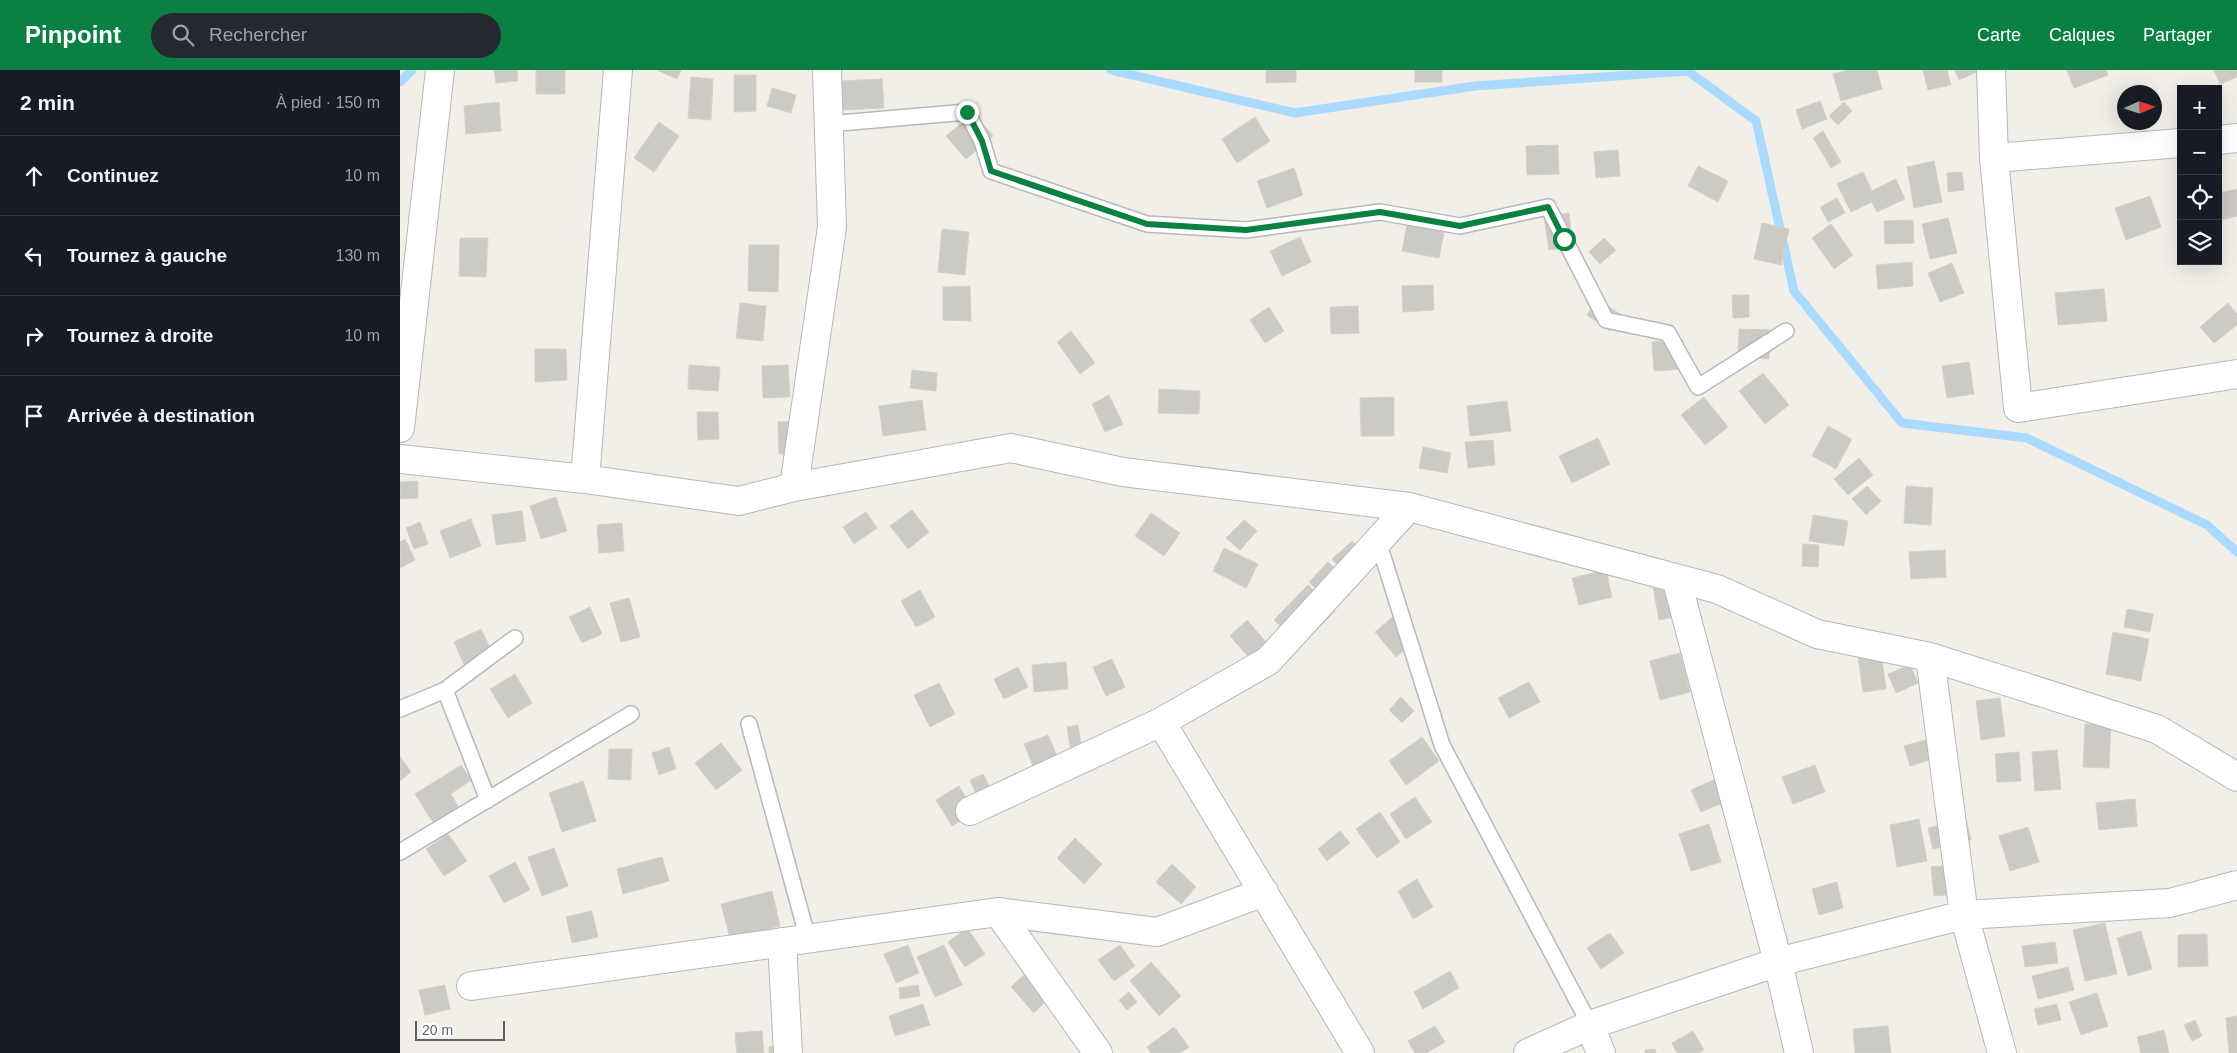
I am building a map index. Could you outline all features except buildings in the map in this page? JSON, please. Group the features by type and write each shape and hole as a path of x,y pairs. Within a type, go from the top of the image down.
{"street":[{"path":"400,428 440,70"},
{"path":"586,479 618,70"},
{"path":"794,487 832,227 827,70"},
{"path":"1990,70 1994,158 2018,408 2237,374"},
{"path":"2222,140 2237,138"},
{"path":"1994,158 2177,143"},
{"path":"400,459 586,479 739,501 794,487 1011,448 1123,472 1409,507 1717,589 1817,634 1930,657 2157,729 2237,777"},
{"path":"970,811 1162,722 1268,661 1409,507"},
{"path":"1676,578 1778,962 1799,1053"},
{"path":"1930,657 1964,915 2002,1053"},
{"path":"1162,722 1360,1053"},
{"path":"1528,1053 1590,1025 1778,962 1964,915 2170,903 2237,885"},
{"path":"471,986 998,912 1157,932 1264,892"},
{"path":"998,912 1098,1053"},
{"path":"788,1053 795,941"},
{"path":"1590,1025 1601,1053"}],"lane":[{"path":"828,124 967,112 982,141 991,171 1147,224 1246,230 1380,212 1460,226 1548,207 1606,320 1668,333 1698,387 1786,331"},
{"path":"1378,541 1442,745 1590,1025"},
{"path":"400,709 445,690 515,638"},
{"path":"445,690 488,800"},
{"path":"400,852 631,714"},
{"path":"749,724 795,941"}],"waterway":[{"path":"400,82 412,70"},
{"path":"1111,70 1295,113 1475,86 1688,71 1756,121 1794,291 1902,423 2027,438 2207,525 2237,552"}],"route":[{"path":"967,112 982,141 991,171 1147,224 1246,230 1380,212 1460,226 1548,207 1564,239"}]}
